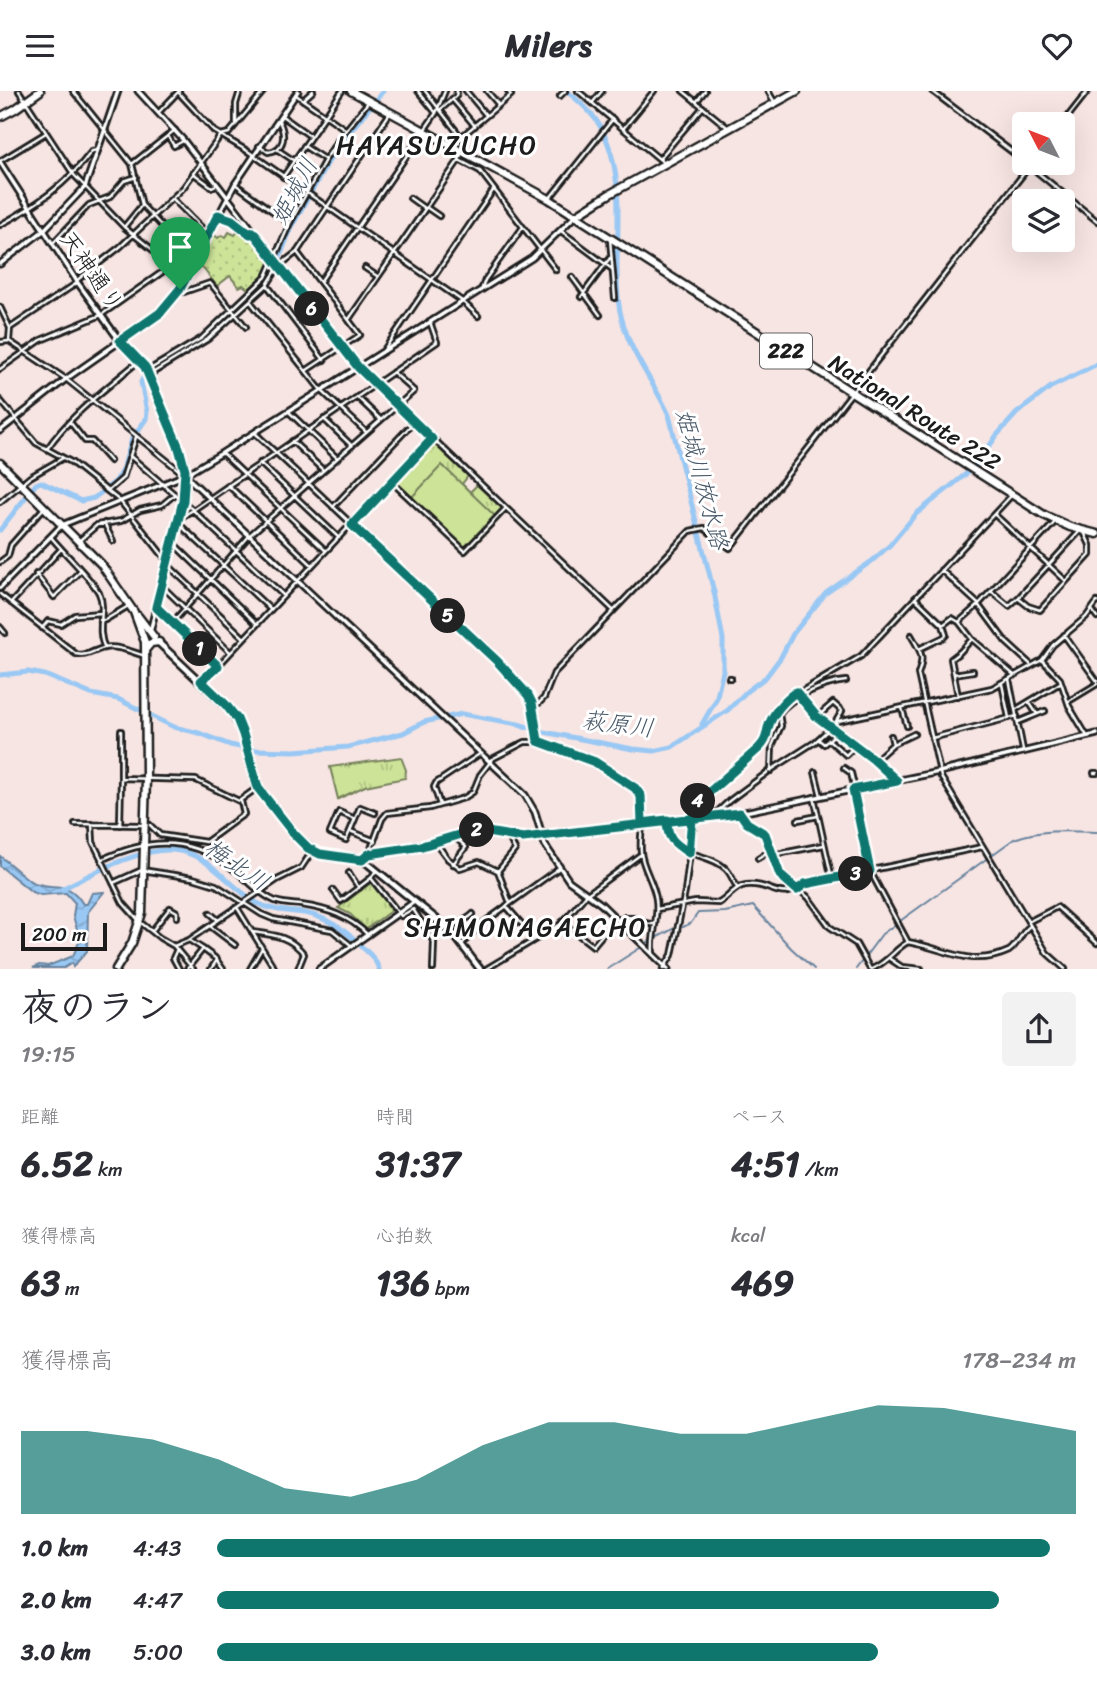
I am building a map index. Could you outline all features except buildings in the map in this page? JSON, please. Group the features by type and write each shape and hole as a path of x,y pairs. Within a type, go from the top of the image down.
{"highway":[{"path":"0,117 40,91"},
{"name":"222","path":"351,91 461,157 548,199 611,240"},
{"path":"575,216 663,161 729,129 797,91"},
{"path":"586,208 587,225"},
{"name":"National Route 222","path":"611,240 1012,495 1056,521 1097,534"},
{"path":"0,463 101,564 154,637 146,653"},
{"path":"116,968 132,943 140,922 144,871 146,653 144,637 132,609"},
{"path":"144,623 153,622"}],"main road":[{"path":"144,637 154,637 229,708 240,725 258,788 294,834 313,851 328,856 362,860 376,870 449,930 480,968"}],"street":[{"path":"19,91 74,175 124,227 173,266 183,283"},
{"path":"73,91 132,164 142,205 188,254 197,256"},
{"path":"0,264 43,231 85,187 118,91"},
{"path":"138,91 184,141 358,367 613,611"},
{"path":"159,112 179,91 205,124 431,279 478,316"},
{"path":"236,123 236,104 240,91"},
{"path":"10,328 77,282 135,234 172,198 221,135 229,133 264,91"},
{"path":"303,100 313,91"},
{"path":"283,177 342,91"},
{"path":"418,91 436,113"},
{"path":"348,319 461,157 465,142 425,91"},
{"path":"439,109 445,91"},
{"path":"320,282 436,113 457,91"},
{"path":"466,91 487,115"},
{"path":"486,91 499,105"},
{"path":"462,137 511,95 508,91"},
{"path":"560,96 565,91"},
{"path":"578,91 663,161 703,107"},
{"path":"593,103 602,91"},
{"path":"623,129 653,91"},
{"path":"683,91 729,129"},
{"path":"696,102 705,91"},
{"path":"768,91 775,103"},
{"path":"932,91 1012,152"},
{"path":"1071,112 1088,91"},
{"path":"0,431 66,379 160,313 180,289 227,198 253,155 297,93 346,130"},
{"path":"452,99 475,126"},
{"path":"148,372 202,338 265,277 290,223 310,195 325,160 346,130 372,103"},
{"path":"148,372 208,339 267,285 279,266 297,252 390,113"},
{"path":"280,118 310,137"},
{"path":"278,150 282,144 283,133 280,118"},
{"path":"548,199 613,119"},
{"path":"132,164 175,130"},
{"path":"0,163 46,133"},
{"path":"168,136 174,146 184,141"},
{"path":"259,146 268,152 278,150 307,166"},
{"path":"304,146 325,160"},
{"path":"0,225 30,209 74,175 92,151 97,150"},
{"path":"461,157 480,171 556,270"},
{"name":"天神通り","path":"0,163 77,282 120,341 140,360 148,372 179,448 185,475 183,501 156,607 154,637"},
{"path":"193,173 212,187 217,184"},
{"path":"532,704 544,698 554,673 690,531 704,528 730,548 1022,175"},
{"path":"1044,175 1097,221"},
{"path":"52,244 89,205 115,193 124,181 136,177"},
{"path":"235,184 290,223"},
{"path":"384,350 494,189"},
{"path":"172,198 208,234"},
{"path":"410,198 439,216"},
{"path":"124,227 142,205"},
{"path":"218,215 232,220 250,234 253,232"},
{"path":"0,588 62,525 185,475 222,453 542,250 575,216"},
{"path":"482,288 523,226"},
{"path":"561,231 612,269"},
{"path":"611,240 610,258 615,298"},
{"path":"297,252 360,335 306,371"},
{"path":"0,369 41,340 101,315 188,254"},
{"path":"581,297 610,258"},
{"path":"365,268 378,277"},
{"path":"572,278 600,315"},
{"path":"180,289 184,292 210,283 246,327"},
{"path":"267,285 324,359"},
{"path":"250,301 321,390 367,433"},
{"path":"0,307 10,328 9,341"},
{"path":"180,516 211,498 437,342 430,322"},
{"path":"0,342 9,341 66,379 185,475 299,580 530,802 545,845 569,881 601,904 666,968 672,955 682,904 692,818 699,800 764,743 770,724 781,705 796,692 861,656 1012,495"},
{"path":"47,449 70,422 140,360"},
{"path":"173,622 250,535 414,391 393,372"},
{"path":"357,397 381,420"},
{"path":"0,400 30,437 120,501 168,563 244,638"},
{"path":"289,412 337,458"},
{"path":"324,419 352,446"},
{"path":"70,422 85,441 92,441 110,461"},
{"path":"333,506 414,422"},
{"path":"255,433 497,661 528,695 532,704 537,740"},
{"path":"106,490 123,478 136,437"},
{"path":"201,681 432,439"},
{"path":"292,441 323,471"},
{"path":"222,453 326,551"},
{"path":"130,456 193,510 284,596"},
{"path":"0,502 30,477 63,458"},
{"path":"260,463 339,538"},
{"path":"392,482 465,551 505,509"},
{"path":"228,485 313,565"},
{"path":"79,541 97,525 121,521 140,510 162,505 175,494"},
{"path":"0,562 8,556 10,548 44,508"},
{"path":"994,514 1066,581"},
{"path":"959,622 992,591 1056,521"},
{"path":"104,523 113,541"},
{"path":"178,523 270,610"},
{"path":"992,591 1009,606 1083,530 1090,545 1090,555 1040,610 1028,606 1018,598"},
{"path":"51,536 99,594 99,631 105,648"},
{"path":"173,543 257,624"},
{"path":"11,603 61,548"},
{"path":"942,570 978,605 1006,642 1031,664"},
{"path":"36,574 54,597 80,571"},
{"path":"162,586 230,653"},
{"path":"0,594 79,655 105,648 146,653"},
{"path":"915,598 943,625 946,635 919,649"},
{"path":"835,723 1002,684 1031,664 1042,660 1097,602"},
{"path":"156,607 218,666"},
{"path":"100,620 132,609"},
{"path":"1092,610 1097,617"},
{"path":"42,628 48,621 61,624 75,615 101,613"},
{"path":"943,625 952,618 959,622 972,639 1014,675"},
{"path":"0,627 5,633"},
{"path":"911,635 923,662 918,674 939,772 1049,957 1065,968"},
{"path":"1064,635 1097,683 1069,701"},
{"path":"958,696 951,659 972,639"},
{"path":"1042,660 1061,682 1069,706 1087,736"},
{"path":"954,674 973,671"},
{"path":"1009,679 1023,750"},
{"path":"771,771 772,746 781,726 780,711 829,683 846,681"},
{"path":"1015,710 1061,682"},
{"path":"1002,684 1009,718"},
{"path":"796,692 817,717 897,781"},
{"path":"1028,702 1037,714"},
{"path":"713,815 818,739 835,723 842,711 833,703 817,717"},
{"path":"902,708 907,726"},
{"path":"1018,722 1045,711"},
{"path":"932,738 1017,716"},
{"path":"120,825 121,731"},
{"path":"818,739 824,744 838,732"},
{"path":"874,761 893,744 914,734"},
{"path":"369,854 435,842 480,830 523,838 740,813 939,772 1097,734"},
{"path":"891,736 893,744"},
{"path":"362,860 369,854 382,819 387,813 403,813 440,805 471,794 490,761 525,742 537,740 595,762 635,788 641,796 640,855 654,890 657,909 652,936 653,954"},
{"path":"829,740 846,755 855,745"},
{"path":"440,805 436,783 482,753"},
{"path":"844,768 851,773 870,871 908,942"},
{"path":"815,772 821,796"},
{"path":"121,778 196,780 241,801"},
{"path":"241,801 258,788"},
{"path":"814,797 832,879"},
{"path":"150,825 160,835 206,842 244,814 241,801"},
{"path":"355,819 339,812 330,833 346,840 350,831 355,819 360,807 375,813"},
{"path":"740,813 747,823 764,832 780,875 808,897 827,924 856,944 871,968 890,959 908,942 959,961 994,959 1013,948 1029,924 1055,907 1097,943"},
{"path":"798,820 818,815"},
{"path":"667,820 667,834 670,838 689,853 723,866 737,888"},
{"path":"75,824 141,825"},
{"path":"92,824 93,842 113,883 123,902 140,922 176,948 190,968 203,949"},
{"path":"350,831 374,841"},
{"path":"453,864 466,847 454,836"},
{"path":"498,871 515,851 508,837"},
{"path":"435,842 453,864 463,868 474,862 481,862 498,871 508,905 534,939"},
{"path":"103,859 144,846 176,843 205,851 236,871 259,891 280,903 338,914 368,935"},
{"path":"758,858 772,853 824,845"},
{"path":"657,909 682,904 719,903 745,885 762,886 779,893 797,890 805,884 983,847"},
{"path":"179,968 173,958 176,948 259,891 301,868 313,851"},
{"path":"486,968 562,922 586,895 640,855"},
{"path":"462,943 479,926 559,868"},
{"path":"333,890 341,901 371,878 376,870"},
{"path":"113,883 144,871 177,874 205,881 244,902 261,915 332,930 352,946"},
{"path":"349,873 359,888"},
{"path":"371,878 398,913 403,916 413,909 426,927 435,946 433,968"},
{"path":"321,968 414,902"},
{"path":"152,931 170,908 177,912 177,917"},
{"path":"237,908 275,968"},
{"path":"210,913 218,920"},
{"path":"449,930 472,914"},
{"path":"562,922 593,946 619,921 630,916 644,924 654,924"},
{"path":"426,927 436,918"},
{"path":"210,926 235,945"},
{"path":"252,932 290,940 304,954 298,968"},
{"path":"189,940 217,960 223,968"},
{"path":"250,968 262,948"},
{"path":"890,959 904,968 921,968"},
{"path":"211,968 217,960"}],"green space":[{"path":"239,230 254,238 272,261 265,276 250,291 243,285 239,287 230,276 217,286 198,262 212,233 218,238 222,235 226,237 229,232 235,235"},
{"path":"433,443 468,476 462,484 470,492 477,485 503,509 466,550 395,484"},
{"path":"442,465 496,517 466,550 411,498"},
{"path":"401,757 406,770 405,778 365,786 338,799 330,767"},
{"path":"371,883 392,910 366,929 350,914 338,908"}],"water":[{"path":"0,856 30,881 71,890 83,904 87,904 92,893 104,892 88,912 87,951 73,967 72,963 64,968 33,968 39,965 48,966 73,956 80,940 73,916 75,903 66,893 41,895 32,892 0,866"}],"waterway":[{"name":"姫城川","path":"0,530 36,484 41,482 81,501 94,498 116,481 123,469 132,439 146,419 141,382 144,377 205,339 266,282 275,269 292,226 335,150 383,91"},
{"name":"姫城川放水路","path":"567,91 597,121 612,159 618,193 617,279 621,316 632,347 669,415 714,592 723,639 723,671 716,700 702,724"},
{"name":"萩原川","path":"0,675 28,672 45,675 91,694 118,699 174,727 255,750 294,751 348,747 403,733 424,722 462,714 633,749 654,751 672,747 728,710 766,677 793,634 826,593 872,561 890,545 916,514 966,474 1017,413 1051,387 1097,364"},
{"path":"856,969 882,934 1014,839 1045,832 1097,832"},
{"name":"梅北川","path":"62,889 145,853 159,850 185,852 207,863 246,896 263,906 320,917 334,924 368,952 379,969"},
{"path":"683,927 691,923 698,913 725,912 753,906 814,969"},
{"path":"648,942 673,929"},
{"path":"607,969 640,948"}],"district":[{"name":"HAYASUZUCHO","path":"437,145"},
{"name":"SHIMONAGAECHO","path":"526,927"}],"route":[{"path":"180,289 160,313 120,341 145,367 184,461 186,484 183,501 156,607 218,666 201,681 232,711 240,725 258,788 302,843 328,856 362,860 369,854 422,846 475,830 523,838 667,820 692,818 740,813 747,823 765,834 780,875 797,890 805,884 870,871 853,790 897,781 873,759 816,716 796,692 781,705 768,728 767,738 759,748 696,804 692,818 689,853 667,834 667,820 642,823 641,796 635,788 595,762 538,741 532,703 528,695 497,661 352,525 432,439 341,348 253,232 250,234 232,220 218,215 180,289"}]}
